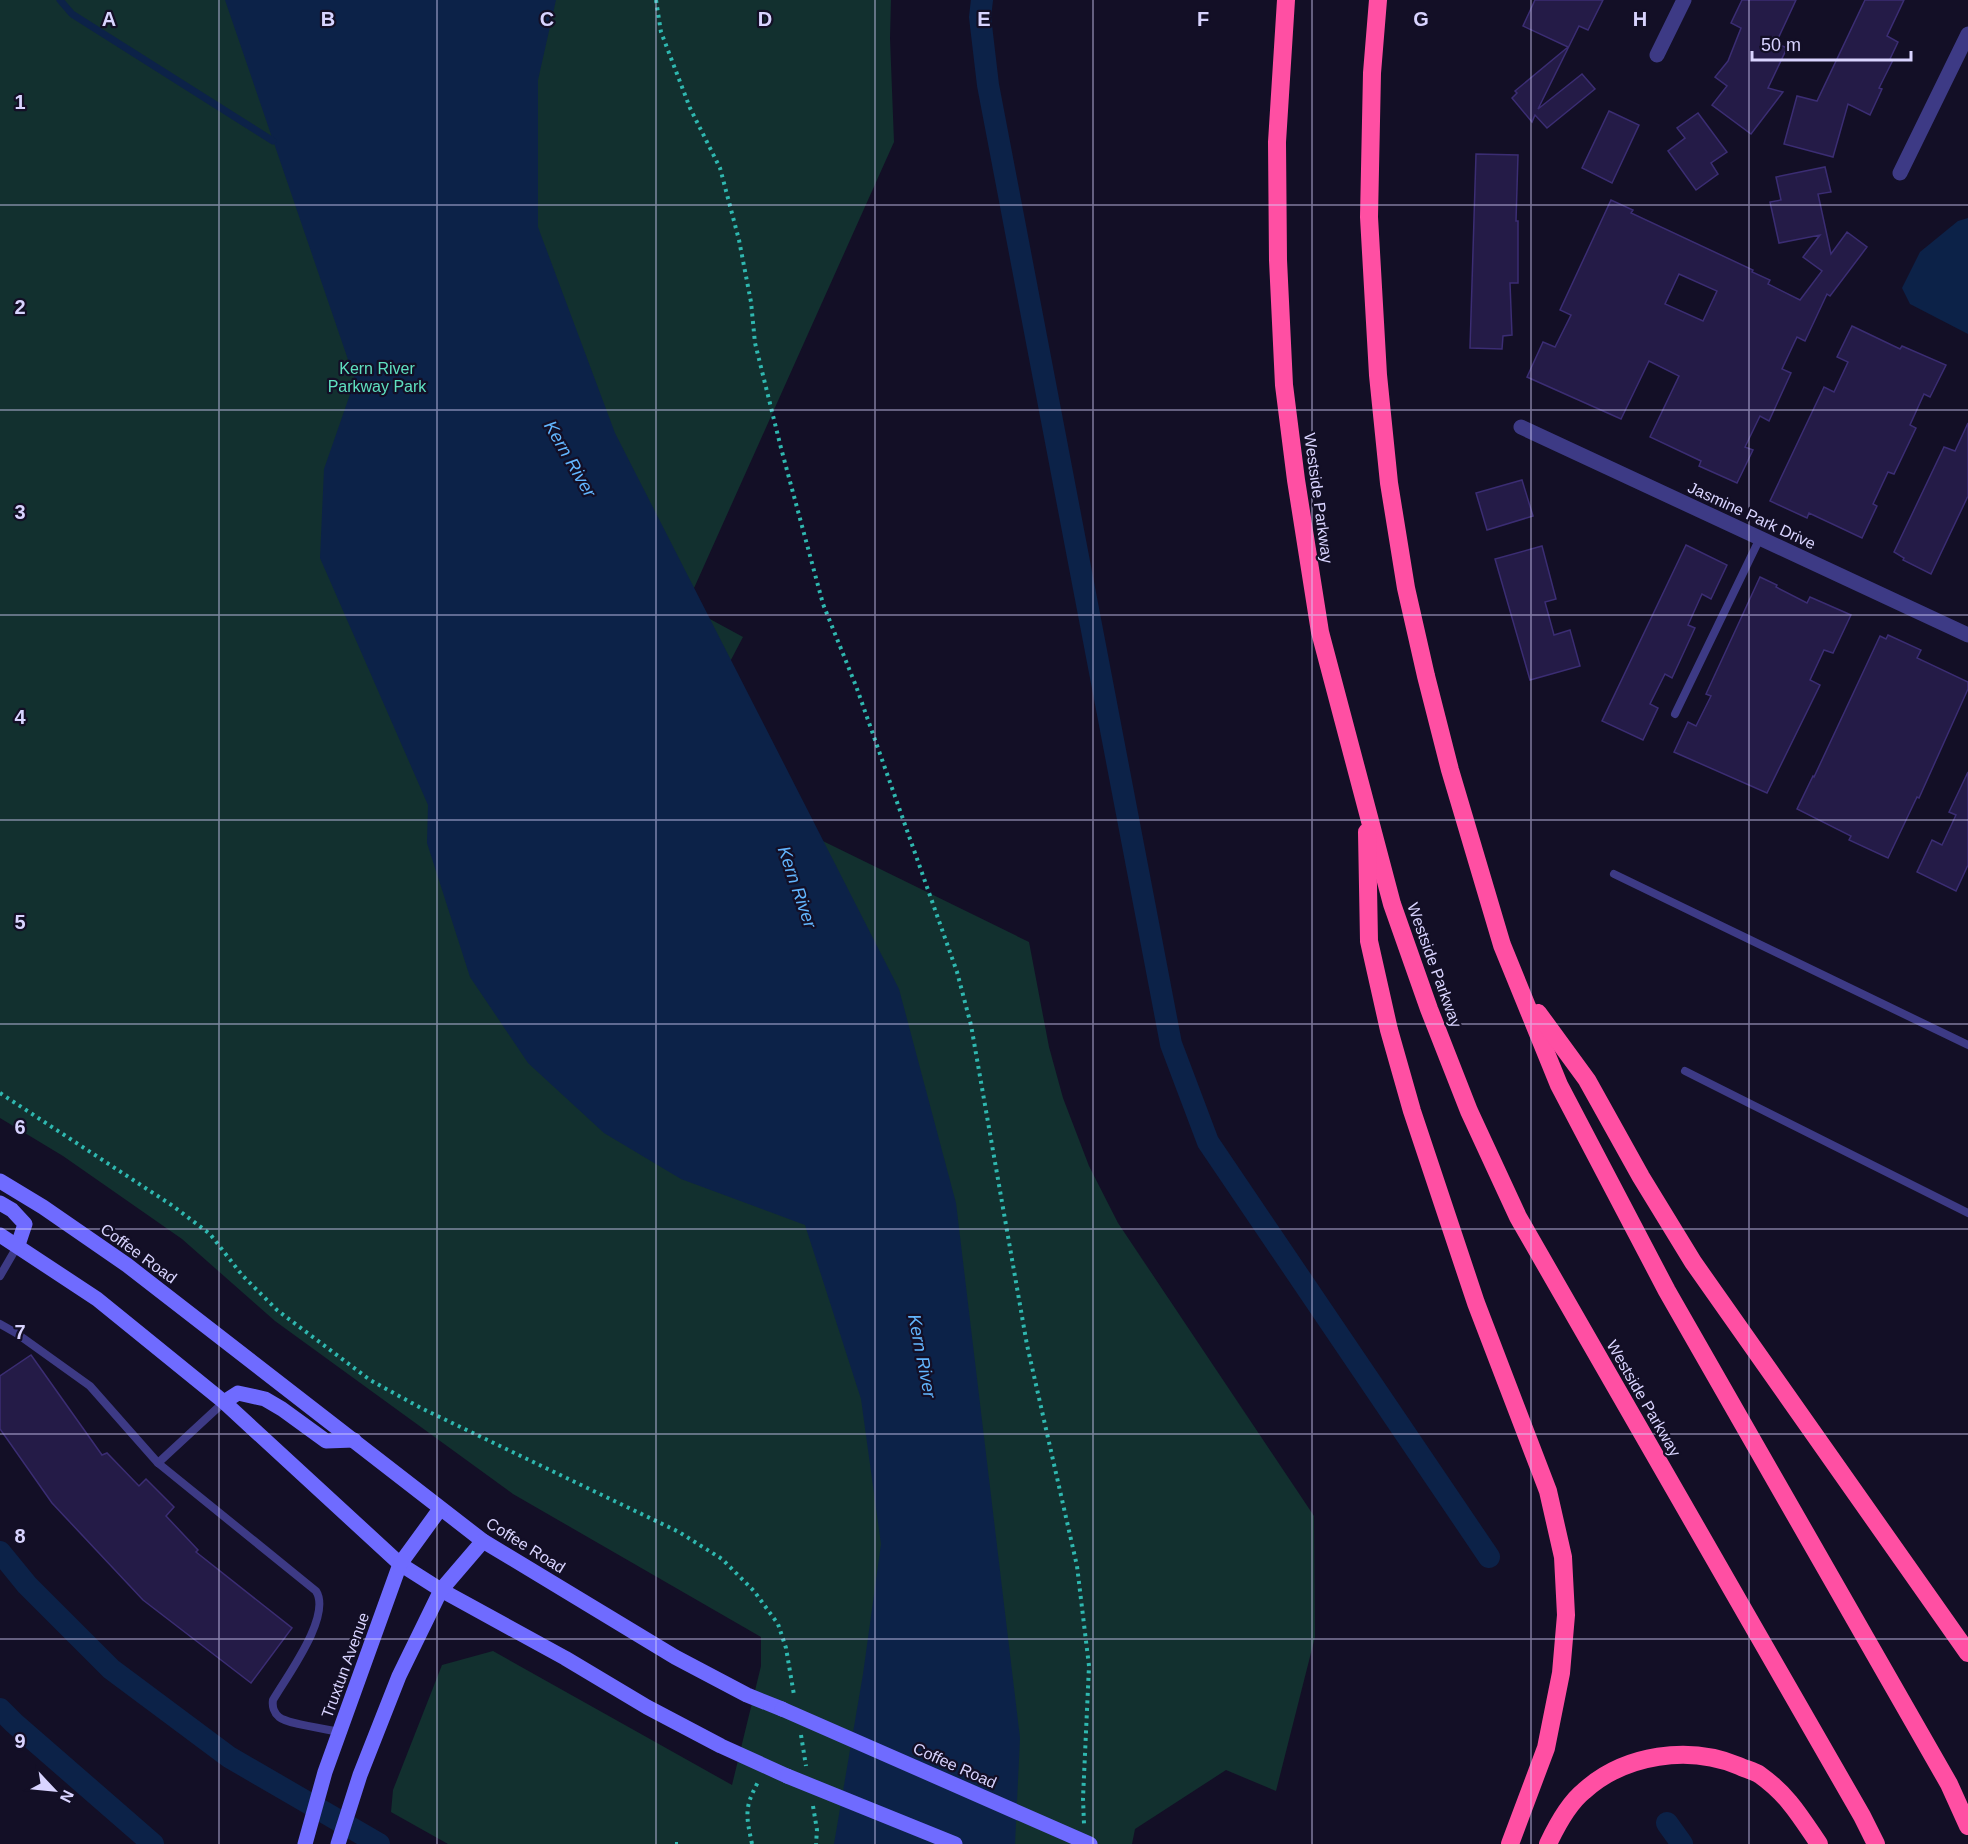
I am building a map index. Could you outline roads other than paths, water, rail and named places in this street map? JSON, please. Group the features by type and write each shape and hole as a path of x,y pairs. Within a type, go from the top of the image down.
{"highway":[{"name":"Westside Parkway","path":"1286,0 1277,142 1278,260 1284,386 1320,632 1392,904 1429,1009 1469,1111 1518,1216 1876,1844"},
{"path":"1378,0 1372,73 1369,217 1378,375 1389,483 1406,588 1426,676 1450,770 1502,945 1559,1085 1666,1291 1949,1784 1968,1826"},
{"path":"1366,800 1369,940 1389,1030 1412,1111 1476,1304 1548,1491 1563,1557 1566,1615 1562,1674 1546,1748 1510,1844"},
{"path":"1502,945 1524,994 1587,1080 1641,1177 1693,1262 1968,1653"},
{"path":"1548,1844 1555,1827 1583,1791 1614,1771 1646,1759 1672,1755 1701,1755 1727,1761 1758,1774 1791,1802 1819,1844"}],"main road":[{"name":"Coffee Road","path":"0,1181 43,1207 127,1265 483,1541 675,1657 747,1695 789,1707 1087,1838"},
{"path":"0,1203 12,1210 25,1224 18,1245"},
{"path":"0,1235 97,1299 224,1402 400,1564 441,1590 565,1658 647,1707 721,1746 787,1776 955,1844"},
{"path":"224,1402 238,1393 265,1400 282,1409 326,1441 354,1440"},
{"name":"Truxtun Avenue","path":"305,1844 325,1772 400,1564 440,1509"},
{"path":"338,1844 360,1776 399,1676 441,1590 483,1541"}],"street":[{"path":"1657,55 1684,0"},
{"path":"1900,173 1968,34"},
{"name":"Jasmine Park Drive","path":"1521,427 1968,635"}],"lane":[{"path":"1675,714 1760,538"},
{"path":"1614,874 1968,1045"},
{"path":"1685,1071 1968,1212"},
{"path":"0,1276 18,1245"},
{"path":"0,1324 90,1386 158,1462 316,1591 320,1603 317,1626 272,1705 276,1715 285,1721 340,1732"},
{"path":"158,1462 224,1402"}],"water":[{"name":"Kern River","path":"225,0 556,0 538,80 538,227 615,433 899,989 956,1203 1020,1738 1015,1844 834,1844 863,1674 881,1544 861,1399 805,1225 681,1179 604,1133 528,1063 470,977 427,843 428,805 320,558 324,469 355,380"},
{"path":"1968,218 1968,334 1910,304 1902,288 1920,252 1958,221"}],"waterway":[{"path":"60,0 72,14 273,141"},
{"path":"982,0 980,17 988,85 1171,1044 1208,1142 1489,1557"},
{"path":"0,1552 27,1585 111,1669 229,1757 379,1844"},
{"path":"0,1709 153,1844"},
{"path":"1667,1823 1682,1844"}],"park label":[{"name":"Kern River Parkway Park","path":"377,377"}]}
